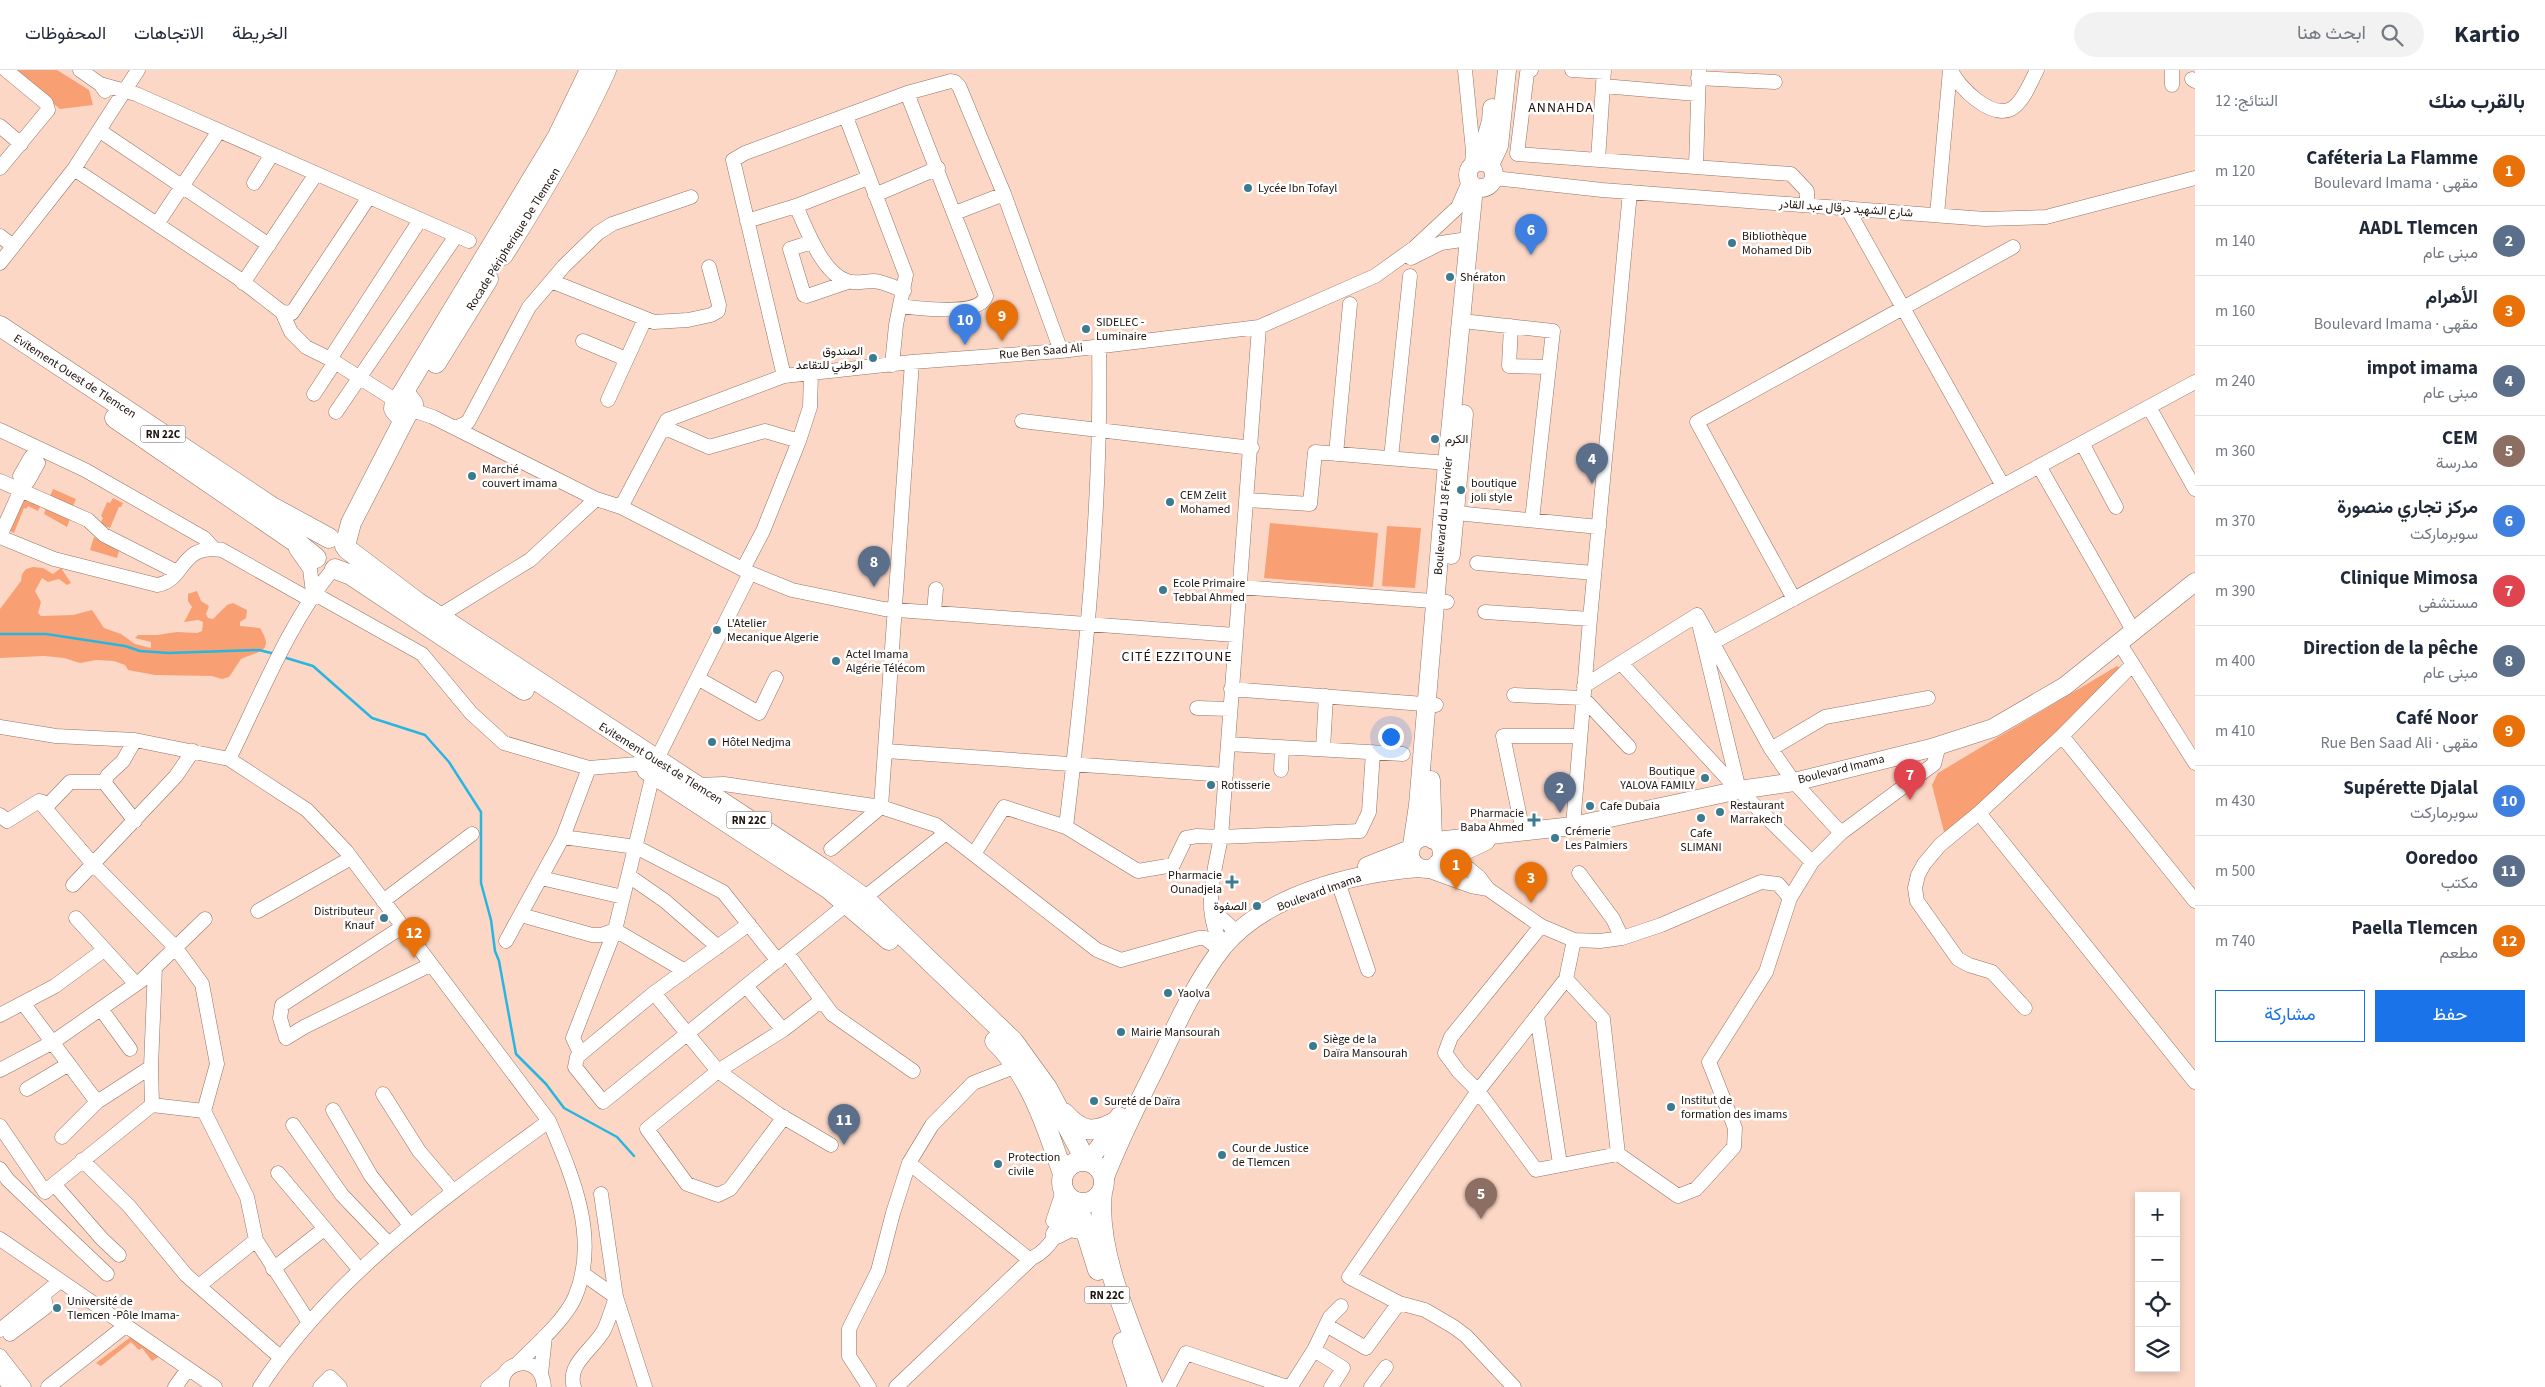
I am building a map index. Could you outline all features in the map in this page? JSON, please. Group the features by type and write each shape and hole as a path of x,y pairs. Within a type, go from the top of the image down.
{"highway":[{"path":"338,543 344,563 325,564 317,547 338,543 351,522 404,405 557,138 590,70"},
{"name":"Rocade Péripherique De Tlemcen","path":"404,405 421,386 550,178 586,114 606,70"},
{"name":"Evitement Ouest de Tlemcen","path":"0,326 272,507 338,543 370,568 758,842 856,901 902,951 998,1044 1039,1110 1085,1230 1138,1387"},
{"name":"Evitement Ouest de Tlemcen","path":"0,340 325,564 351,575 649,766 697,785 856,901 1012,1041 1036,1070 1059,1107 1087,1161"},
{"path":"1059,1107 1071,1120 1086,1129 1098,1130 1117,1121"},
{"path":"1087,1161 1099,1168 1103,1186 1096,1199 1087,1203 1069,1192 1070,1165 1087,1161"},
{"name":"RN 22C","path":"1103,1186 1100,1220 1104,1248 1153,1387"},
{"path":"1056,1234 1070,1227 1085,1230"}],"main road":[{"path":"1480,175 1491,121 1496,70"},
{"path":"1480,175 1499,146 1507,70"},
{"name":"Boulevard du 18 Février","path":"1411,847 1431,704 1441,601 1447,463 1468,240 1480,175"},
{"name":"Boulevard du 18 Février","path":"1441,601 1456,513 1480,175"},
{"name":"Boulevard Imama","path":"1235,929 1276,906 1338,882 1434,856 1500,834 1574,826 1739,790 1794,782 1939,745 1993,728 2065,686 2120,644 2195,582"},
{"name":"Boulevard du 18 Février","path":"1431,704 1430,796 1434,856"},
{"name":"Boulevard Imama","path":"1087,1161 1117,1121 1191,974 1218,944 1235,929 1282,894 1378,862 1411,847 1422,838 1434,856"},
{"path":"1411,847 1410,858 1434,856"},
{"name":"Boulevard Imama","path":"1103,1186 1121,1139 1178,1021 1218,944"}],"street":[{"path":"0,168 47,113 48,107 6,70"},
{"path":"80,70 100,84 125,90 469,241"},
{"path":"0,262 74,169 138,70"},
{"path":"1465,70 1473,151 1480,175"},
{"path":"1532,70 1527,73 1517,154 1791,174 1807,191 1807,205"},
{"path":"1572,70 1696,94"},
{"path":"1950,70 1955,81 1965,92 1996,111 2005,111 2018,103 2037,70"},
{"path":"1937,215 1950,70"},
{"path":"2172,70 2172,85"},
{"path":"1696,167 1696,94 1698,74 1775,82"},
{"path":"1598,160 1604,76"},
{"path":"784,376 733,160 761,147 907,93 950,81 955,82 1004,194 1061,350"},
{"path":"100,84 114,107"},
{"path":"900,306 955,309 977,305 985,300 985,290 907,93"},
{"path":"846,117 906,275 896,325 892,365"},
{"path":"0,126 20,144"},
{"path":"157,224 219,131"},
{"path":"106,135 269,244"},
{"path":"254,183 272,154"},
{"path":"875,195 938,168"},
{"path":"74,169 157,224 287,316 299,342 332,360 404,405 456,428 596,499 620,507 747,571 792,590 896,610 1235,635"},
{"path":"242,283 316,174"},
{"name":"شارع الشهيد درقال عبد القادر","path":"1480,175 1630,192 1985,219 2046,217 2195,178"},
{"name":"Rue Ben Saad Ali","path":"662,427 667,420 784,376 912,362 1061,350 1259,327 1374,276 1414,248 1458,207 1480,175"},
{"path":"747,221 796,206 868,178"},
{"path":"1574,826 1594,573 1630,192"},
{"path":"955,213 1004,194"},
{"path":"287,316 369,197"},
{"path":"456,428 468,422 529,306 598,233 612,224 691,197"},
{"path":"796,206 812,242 827,266 848,282"},
{"path":"1847,208 2003,486"},
{"path":"314,394 332,360 420,220"},
{"path":"0,236 14,246"},
{"path":"336,412 456,236"},
{"path":"1374,276 1441,243 1468,240"},
{"path":"812,242 790,249 804,295 807,296 848,282 875,281 904,291"},
{"path":"1794,599 1697,422 2013,247"},
{"path":"551,281 654,322 688,320 711,315 718,310 719,305 709,267"},
{"path":"1391,458 1410,276"},
{"path":"1336,454 1350,304"},
{"path":"608,400 645,319"},
{"path":"1471,322 1553,331 1532,520"},
{"path":"1511,326 1510,366 1549,367"},
{"path":"1218,944 1212,922 1211,892 1221,838 1238,587 1252,448 1259,327"},
{"path":"583,341 626,359"},
{"path":"1066,827 1087,624 1101,429 1099,345"},
{"path":"831,849 881,807 912,362"},
{"path":"580,1052 573,1038 615,930 636,847 649,766 699,679 747,571 799,441 810,407 811,374"},
{"path":"1712,643 2195,382"},
{"path":"2150,407 2195,489"},
{"path":"1022,421 1252,448"},
{"path":"620,507 662,427 709,447 765,430 799,441"},
{"path":"0,430 85,470 204,538 214,549"},
{"path":"2082,444 2116,507"},
{"path":"1247,500 1310,504 1315,452 1447,463"},
{"path":"2039,466 2134,632"},
{"path":"0,481 23,485 88,520 104,535 177,572"},
{"path":"23,485 0,536 54,559 157,586 168,583 192,555 214,549 222,550 422,654 472,713 504,743 589,768 649,766"},
{"path":"439,616 530,560 596,499"},
{"path":"239,503 242,510 299,551 310,570 311,596"},
{"path":"1456,513 1599,527"},
{"path":"1477,563 1594,573"},
{"path":"229,759 311,596 318,576 325,564"},
{"path":"311,596 331,581 342,578 367,592 379,594"},
{"path":"1238,587 1441,601"},
{"path":"934,612 936,589"},
{"path":"1485,612 1590,619"},
{"path":"1697,615 1771,749 1794,782 1841,833"},
{"path":"1514,695 1584,692 1621,663 1697,615"},
{"path":"1697,615 1739,790"},
{"path":"2120,644 2195,763"},
{"path":"1621,663 1739,790 1812,862"},
{"path":"2025,1008 1992,972 1969,966 1958,959 1917,901 1915,888 1924,864 1940,846 1979,813 2062,736 2133,664"},
{"path":"699,679 759,713 776,678"},
{"path":"1231,689 1431,704"},
{"path":"1584,692 1629,748"},
{"path":"1323,749 1326,696"},
{"path":"1771,749 1825,717 1928,698"},
{"path":"1197,708 1230,710"},
{"path":"0,727 56,736 135,740 229,759 307,810 351,858 548,1121 570,1171 580,1205 585,1233 582,1273 575,1297 544,1336 518,1363 509,1368 503,1381 488,1387"},
{"path":"1523,832 1503,736 1580,736"},
{"path":"2062,736 2195,901"},
{"path":"0,815 7,822 39,801 49,804 70,782 104,782 123,761 135,740"},
{"path":"1228,744 1403,754"},
{"path":"1541,926 1451,1037 1445,1053 1478,1091 1536,1170 1618,1154 1678,1196 1696,1189 1734,1147 1735,1128 1709,1062 1766,972 1790,898 1812,862 1841,833 1934,764 1939,745"},
{"path":"1280,770 1282,747"},
{"path":"73,885 176,776 193,751"},
{"path":"886,751 1226,775"},
{"path":"974,854 1004,807 1066,827 1138,871 1173,865 1186,838 1197,836 1221,838 1360,831 1369,812 1373,752"},
{"path":"506,941 563,838 589,768"},
{"path":"104,782 135,821"},
{"path":"697,785 724,784 881,807 936,825 1097,950 1120,960 1199,938 1205,938 1218,944"},
{"path":"39,801 92,863 175,947 202,984 217,1064 204,1111 246,1197 256,1240 308,1321"},
{"path":"1979,813 2195,1082"},
{"path":"749,924 654,993 580,1052 577,1057 576,1067 603,1102 686,1033 946,833"},
{"path":"383,901 472,834"},
{"path":"563,838 636,847 723,892 749,924 783,957 822,1000 832,1014 914,1071"},
{"path":"1434,856 1471,886 1488,889"},
{"path":"1434,856 1479,877 1488,889 1541,926 1574,940 1600,941 1622,938 1661,925 1761,882 1778,884 1790,898"},
{"path":"258,911 351,858"},
{"path":"1579,873 1613,919 1622,938"},
{"path":"629,876 665,901 718,947"},
{"path":"541,878 623,897"},
{"path":"1338,882 1368,970"},
{"path":"1211,909 1235,929"},
{"path":"520,915 592,935 601,935 615,930"},
{"path":"76,918 136,984"},
{"path":"0,1070 53,1042 136,984 205,919"},
{"path":"402,927 282,1005 280,1018 286,1038 304,1027 430,965"},
{"path":"615,930 685,971"},
{"path":"1514,1387 1466,1336 1426,1310 1398,1303 1349,1277 1478,1091 1566,979 1574,940"},
{"path":"0,1015 54,986 104,950"},
{"path":"152,1105 151,1067 155,967"},
{"path":"1566,979 1603,1019 1618,1154"},
{"path":"746,986 783,1030"},
{"path":"654,993 718,1071 778,1114 830,1145"},
{"path":"784,1117 730,1189 718,1195 687,1184 647,1129 718,1071 783,1030 822,1000"},
{"path":"23,1003 97,1102"},
{"path":"101,1009 130,1049"},
{"path":"1537,1016 1560,1164"},
{"path":"27,1089 69,1064"},
{"path":"62,1137 97,1102 151,1067"},
{"path":"869,1387 849,1356 849,1329 878,1271 893,1213 909,1163 932,1125 973,1083 1014,1067"},
{"path":"383,1094 419,1151 453,1191"},
{"path":"0,1126 45,1192 152,1105 204,1111"},
{"path":"333,1110 371,1176 410,1225"},
{"path":"260,1387 308,1321 359,1269 453,1191 548,1121"},
{"path":"293,1125 342,1194 388,1243"},
{"path":"82,1160 130,1206 186,1275 200,1285 280,1357"},
{"path":"909,1163 1031,1259"},
{"path":"0,1169 8,1180 107,1274"},
{"path":"278,1173 359,1269"},
{"path":"54,1184 102,1239 119,1254"},
{"path":"1031,1259 1039,1255 1056,1234 1069,1192"},
{"path":"896,1387 1031,1259 1069,1192"},
{"path":"601,1194 616,1297 644,1387"},
{"path":"273,1269 324,1228"},
{"path":"200,1285 256,1240"},
{"path":"1,1241 214,1387"},
{"path":"582,1273 616,1297"},
{"path":"0,1330 6,1337 46,1307 44,1296 60,1281"},
{"path":"574,1387 572,1380 574,1369 603,1331 616,1297"},
{"path":"1326,1325 1366,1348 1398,1303"},
{"path":"1168,1387 1186,1353 1286,1387 1293,1384 1314,1350 1330,1317 1341,1306"},
{"path":"48,1387 127,1329"},
{"path":"59,1387 127,1329"},
{"path":"543,1380 544,1336"},
{"path":"1314,1350 1343,1368 1331,1387"},
{"path":"0,1356 24,1387"},
{"path":"518,1363 532,1365 543,1380"},
{"path":"1371,1387 1386,1367"},
{"path":"175,1387 188,1369"},
{"path":"0,1373 10,1387"},
{"path":"320,1387 330,1377 340,1387"}],"shaded area":[{"path":"12,70 57,70 89,90 93,105 60,109"},
{"path":"53,489 76,499 73,506 50,496"},
{"path":"113,498 123,503 119,507 110,528 100,524 107,502 110,503"},
{"path":"25,499 40,507 38,511 28,506 26,509 24,508 14,533 10,531"},
{"path":"46,508 70,519 67,527 44,514"},
{"path":"1270,523 1378,533 1373,587 1264,578"},
{"path":"1387,526 1421,528 1415,588 1382,586"},
{"path":"94,537 119,551 117,558 90,550"},
{"path":"33,567 43,568 53,574 61,568 71,583 67,585 59,579 48,582 42,578 35,591 41,602 38,613 41,616 73,615 92,610 104,628 121,634 135,644 151,648 151,642 135,638 138,635 177,632 197,633 202,631 203,622 198,620 184,622 192,607 188,601 188,594 197,591 201,601 209,606 206,614 208,618 213,619 227,605 233,603 247,610 246,618 240,622 240,626 260,628 266,642 265,646 263,650 241,659 229,677 222,679 212,676 155,675 128,670 125,665 114,661 96,660 80,663 64,658 44,656 0,658 0,609 21,581 22,574 26,569"},
{"path":"2117,666 2120,668 2062,730 1945,836 1932,785 1938,773"},
{"path":"132,1336 160,1356 152,1361 142,1348 139,1350 131,1342 101,1366 96,1363"}],"waterway":[{"path":"0,634 46,634 125,646 140,651 169,653 259,650 275,654"},
{"path":"283,657 313,666 372,718 425,735 449,762 481,812 481,883 491,920 495,951 499,961 516,1054 546,1084 564,1108 617,1137 634,1156"}],"place":[{"name":"Lycée Ibn Tofayl","path":"1248,188"},
{"name":"Bibliothèque Mohamed Dib","path":"1732,243"},
{"name":"مركز تجاري منصورة","path":"1531,255"},
{"name":"Shératon","path":"1450,277"},
{"name":"SIDELEC - Luminaire","path":"1086,329"},
{"name":"Café Noor","path":"1002,341"},
{"name":"Supérette Djalal","path":"965,345"},
{"name":"الصندوق الوطني للتقاعد","path":"873,358"},
{"name":"الكرم","path":"1435,439"},
{"name":"Marché couvert imama","path":"472,476"},
{"name":"impot imama","path":"1592,484"},
{"name":"boutique joli style","path":"1461,490"},
{"name":"CEM Zelit Mohamed","path":"1170,502"},
{"name":"Direction de la pêche","path":"874,587"},
{"name":"Ecole Primaire Tebbal Ahmed","path":"1163,590"},
{"name":"L'Atelier Mecanique Algerie","path":"717,630"},
{"name":"Actel Imama Algérie Télécom","path":"836,661"},
{"name":"Hôtel Nedjma","path":"712,742"},
{"name":"Boutique YALOVA FAMILY","path":"1705,778"},
{"name":"Rotisserie","path":"1211,785"},
{"name":"Clinique Mimosa","path":"1910,800"},
{"name":"Cafe Dubaia","path":"1590,806"},
{"name":"Restaurant Marrakech","path":"1720,812"},
{"name":"AADL Tlemcen","path":"1560,813"},
{"name":"Cafe SLIMANI","path":"1701,818"},
{"name":"Pharmacie Baba Ahmed","path":"1534,820"},
{"name":"Crémerie Les Palmiers","path":"1555,838"},
{"name":"Pharmacie Ounadjela","path":"1232,882"},
{"name":"Caféteria La Flamme","path":"1456,890"},
{"name":"الأهرام","path":"1531,903"},
{"name":"الصفوة","path":"1257,906"},
{"name":"Distributeur Knauf","path":"384,918"},
{"name":"Paella Tlemcen","path":"414,958"},
{"name":"Yaolva","path":"1168,993"},
{"name":"Mairie Mansourah","path":"1121,1032"},
{"name":"Siège de la Daïra Mansourah","path":"1313,1046"},
{"name":"Sureté de Daïra","path":"1094,1101"},
{"name":"Institut de formation des imams","path":"1671,1107"},
{"name":"Ooredoo","path":"844,1145"},
{"name":"Cour de Justice de Tlemcen","path":"1222,1155"},
{"name":"Protection civile","path":"998,1164"},
{"name":"CEM","path":"1481,1219"},
{"name":"Université de Tlemcen -Pôle Imama-","path":"57,1308"}],"district":[{"name":"ANNAHDA","path":"1561,107"},
{"name":"CITÉ EZZITOUNE","path":"1177,656"}]}
